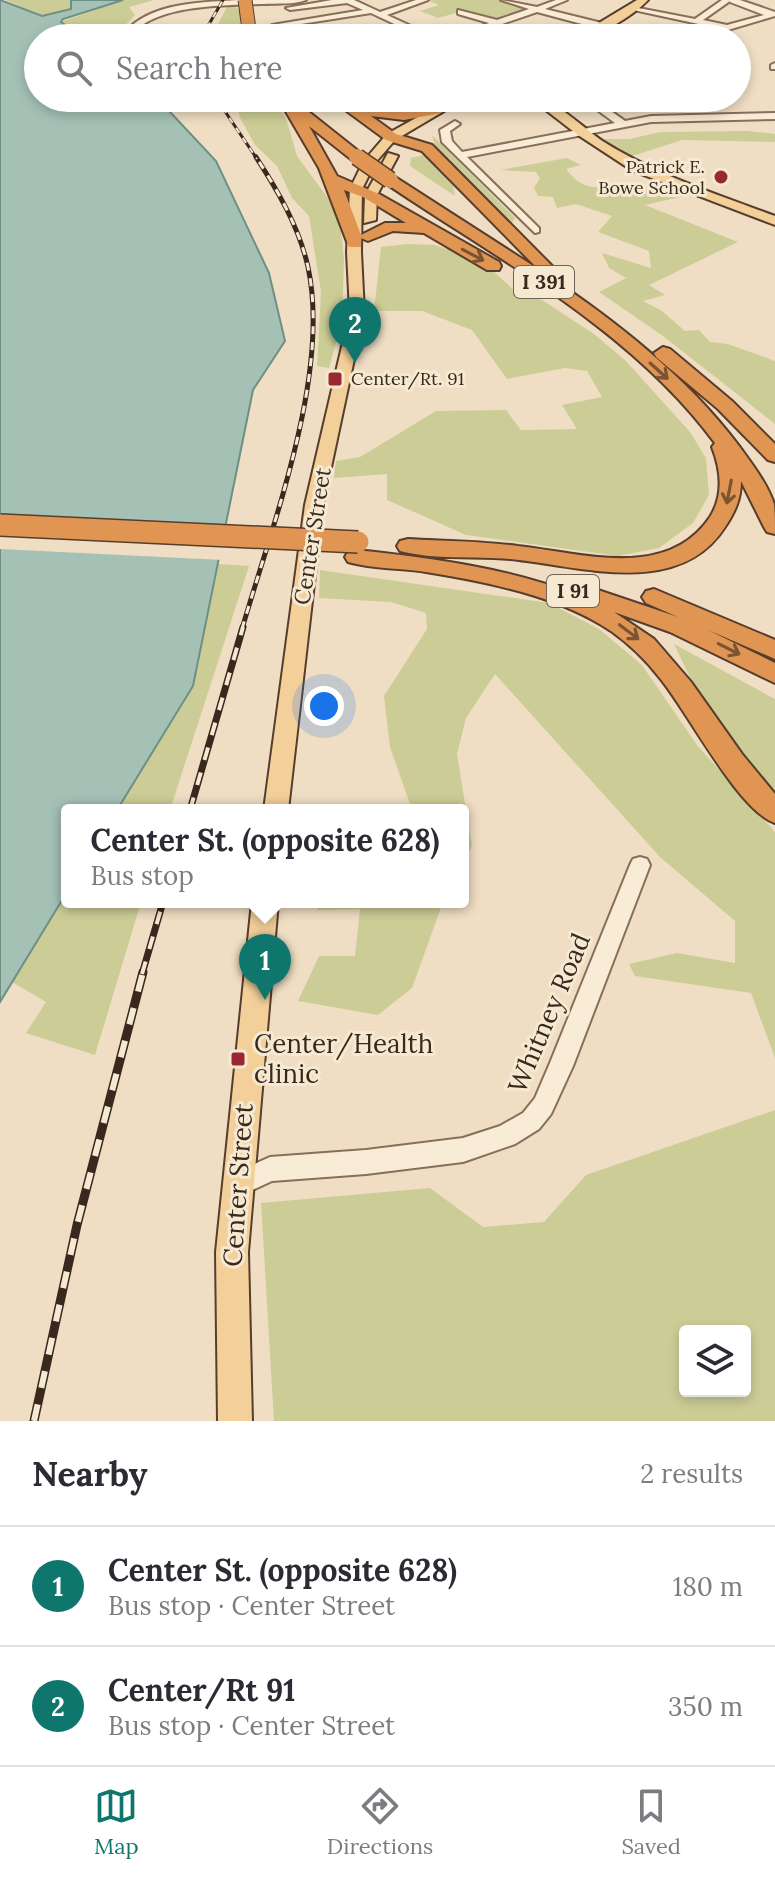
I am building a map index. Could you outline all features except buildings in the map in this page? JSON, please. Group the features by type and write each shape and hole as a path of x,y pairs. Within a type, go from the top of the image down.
{"highway":[{"path":"245,0 253,24"},
{"path":"258,0 258,24"},
{"path":"294,112 361,240 391,226 427,231"},
{"name":"I 391","path":"302,112 322,130 360,152 563,295 642,346"},
{"name":"I 391","path":"318,112 360,152"},
{"path":"357,112 399,140 427,148 547,269"},
{"path":"369,112 392,116 421,112"},
{"path":"427,126 427,148"},
{"name":"I 391","path":"393,175 547,269 642,346 689,398"},
{"path":"329,177 343,187 364,192 427,231 707,379 775,433"},
{"path":"642,346 725,405 775,456"},
{"path":"689,398 743,464 775,527"},
{"path":"416,555 492,550 613,566 652,563 679,555 700,541 717,523 727,504 731,483 723,449 689,398"},
{"name":"I 91","path":"0,525 522,562 609,583 688,610 775,650"},
{"name":"I 91","path":"0,540 357,550"},
{"path":"416,555 563,597 622,626 669,670 750,784 775,812"},
{"name":"I 91","path":"416,555 620,604 697,634 775,674"}],"main road":[{"path":"603,24 626,5 642,0"},
{"name":"Center Street","path":"277,804 314,505 357,312 363,302 361,240 369,162 434,112"},
{"name":"Center Street","path":"399,140 450,112"},
{"path":"554,112 637,168 775,221"},
{"name":"Center Street","path":"235,1421 231,1311 237,1185 264,908"}],"street":[{"path":"133,24 154,8 198,1 302,0"},
{"path":"283,9 349,0 402,24"},
{"path":"505,0 593,24"},
{"path":"494,24 563,0"},
{"path":"697,21 727,0"},
{"path":"733,0 773,15"},
{"path":"381,14 425,1"},
{"path":"626,5 710,24"},
{"path":"283,24 370,11"},
{"path":"461,12 497,23"},
{"path":"736,24 773,15"},
{"path":"604,112 624,125"},
{"path":"461,155 669,117 731,112 775,116"},
{"path":"455,124 444,134 535,230"},
{"name":"Whitney Road","path":"237,1185 270,1169 366,1162 463,1150 506,1136 531,1121 543,1106 561,1066 640,865"}],"green space":[{"path":"5,0 71,0 72,8 42,16"},
{"path":"123,0 154,0 129,7 135,15 126,24 61,22"},
{"path":"427,0 501,0 530,9 494,21 464,11 438,18 420,11 439,5"},
{"path":"229,3 240,10 240,24 218,24"},
{"path":"238,112 282,112 297,156 339,213 344,259 342,321 329,368 317,366 321,292 309,216 292,198 277,166 255,145"},
{"path":"747,131 775,134 775,142 682,140 626,158 597,139 629,139 661,132"},
{"path":"432,135 515,218 511,224 454,171 436,147"},
{"path":"424,155 453,186 455,196 410,166 411,158"},
{"path":"567,158 581,165 566,169 586,185 600,187 626,183 627,193 643,188 664,196 677,191 689,195 645,205 738,242 649,285 665,295 643,301 662,311 685,331 699,330 710,342 728,344 775,361 775,424 663,336 599,292 626,278 609,268 602,253 651,268 649,251 598,232 612,216 576,204 557,208 553,197 538,196 534,188 540,178 536,172 500,170"},
{"path":"435,245 491,269 517,293 542,300 594,334 625,360 690,432 706,458 709,495 693,523 659,548 618,556 466,535 387,500 387,474 334,478 336,461 360,457 436,411 506,410 521,430 577,429 562,405 602,397 587,371 565,368 507,379 472,330 422,311 374,311 381,247"},
{"path":"218,564 249,566 172,804 121,804 193,686"},
{"path":"320,570 549,603 599,629 642,665 697,745 775,832 775,1058 751,993 635,976 629,964 677,953 735,963 735,921 660,857 495,674 466,718 457,754 465,804 410,804 390,747 384,696 427,629 426,613 391,602 319,598"},
{"path":"674,644 775,699 775,802 703,705"},
{"path":"61,902 61,908 139,908 95,1055 26,1033 46,1002 12,982"},
{"path":"317,908 441,908 412,988 378,1015 298,1001 319,956 355,956 360,909"},
{"path":"775,1110 775,1421 274,1421 261,1203 430,1188 483,1227 544,1222 586,1175"}],"shaded area":[{"path":"0,0 42,16 71,9 71,0 123,0 63,19 61,22 64,24 24,24 24,112 170,112 216,161 269,273 285,341 253,390 193,686 121,804 61,804 61,902 0,1002"}],"pier":[{"path":"0,516 230,527 223,560 0,549"}],"railway":[{"path":"209,24 223,0"},
{"path":"225,112 257,159"},
{"path":"242,629 295,449 312,354 313,309 308,267 280,196 256,157"},
{"path":"192,804 243,627"},
{"path":"142,974 161,908"},
{"path":"34,1421 77,1225 143,972"}],"place":[{"name":"Patrick E. Bowe School","path":"721,177"},
{"name":"Center/Rt 91","path":"355,363"},
{"name":"Center/Rt. 91","path":"335,379"},
{"name":"Center St. (opposite 628)","path":"265,1000"},
{"name":"Center/Health clinic","path":"238,1059"}]}
